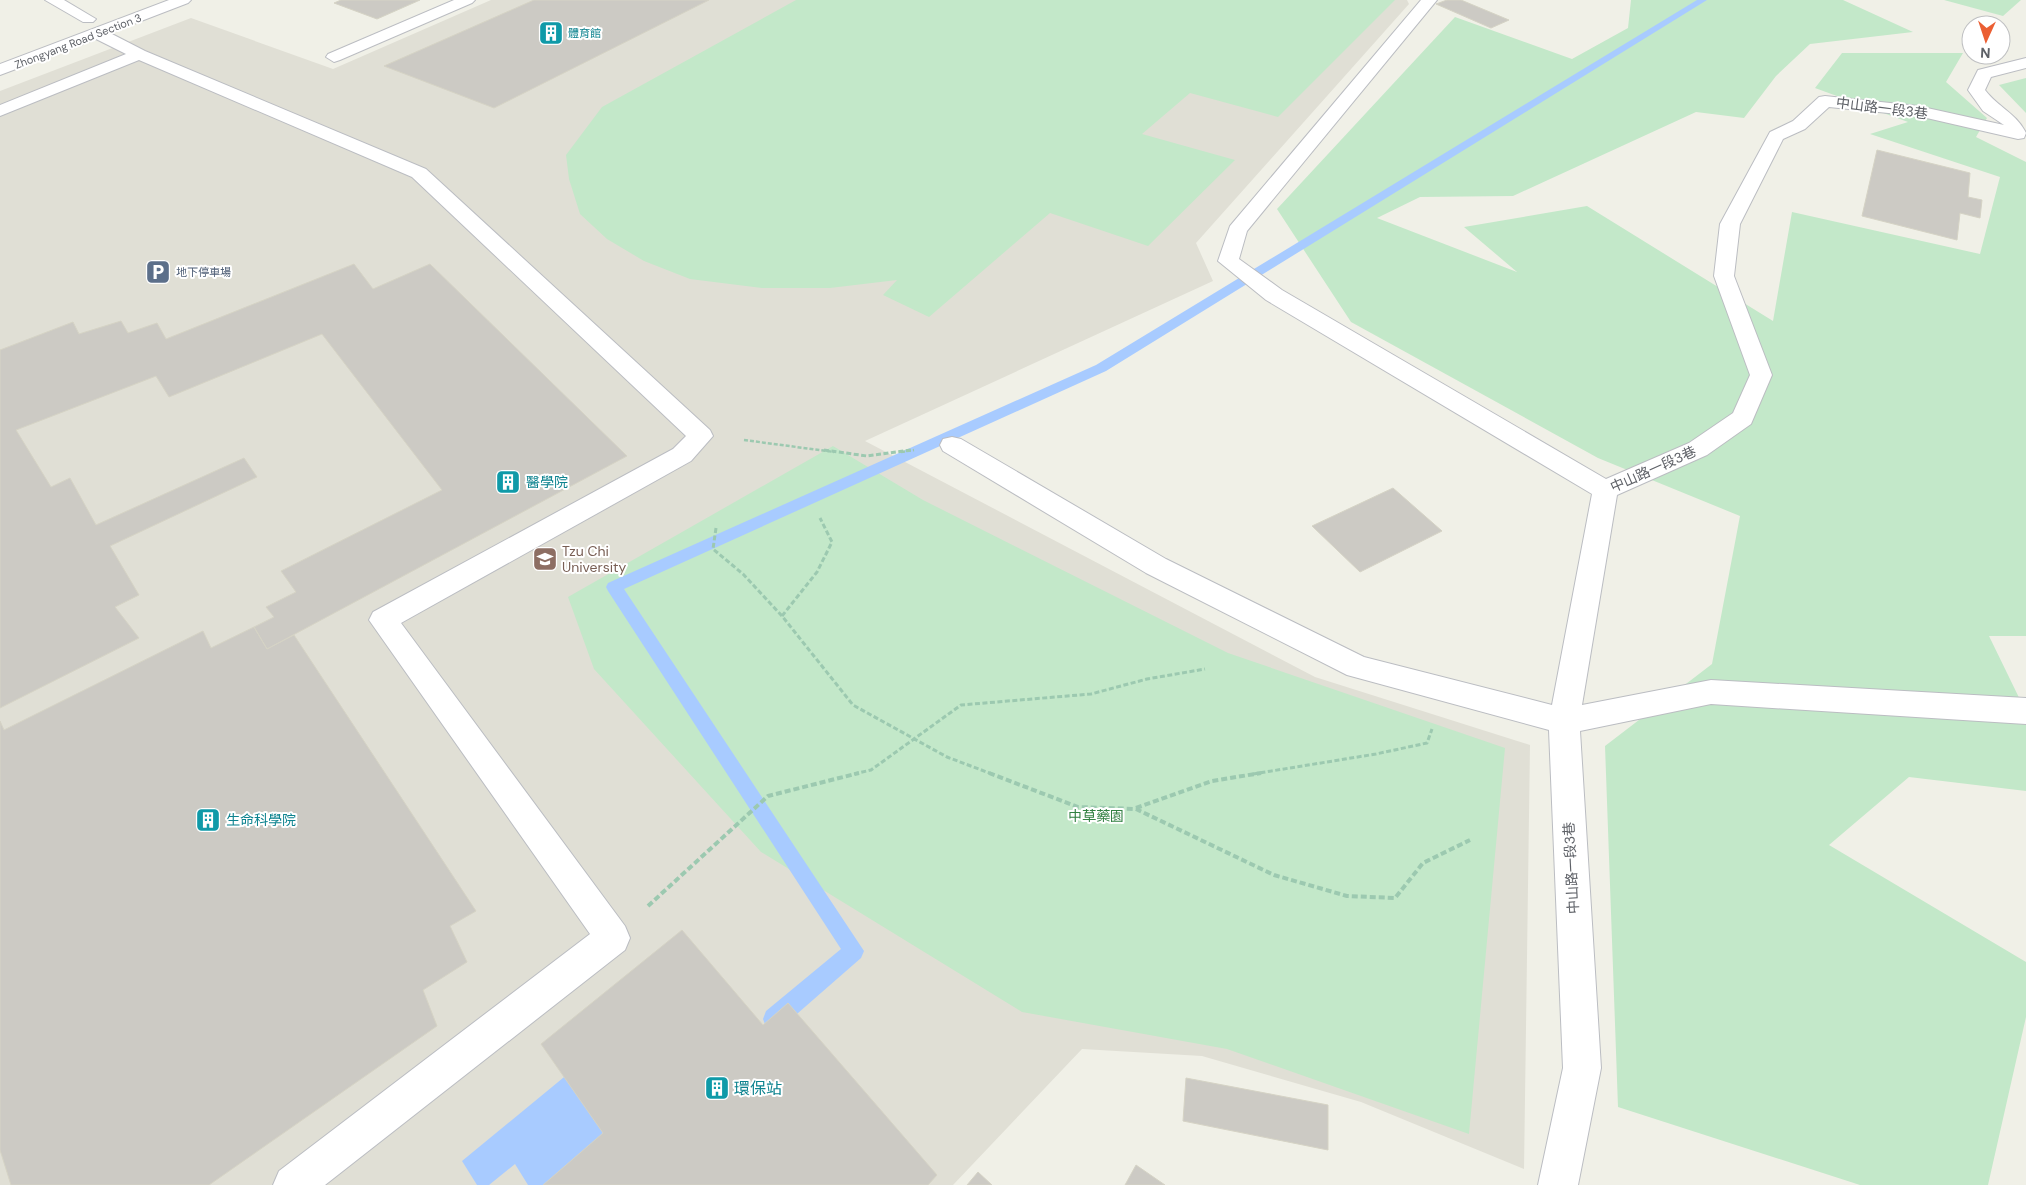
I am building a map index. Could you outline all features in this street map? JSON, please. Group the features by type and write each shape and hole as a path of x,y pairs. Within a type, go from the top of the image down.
{"street":[{"path":"53,0 97,22 139,54 418,173 701,436 682,456 383,620 613,938 293,1185"},
{"name":"Zhongyang Road Section 3","path":"71,25 97,22 183,0"},
{"path":"334,57 467,0"},
{"path":"1429,0 1237,230 1228,261 1274,295 1605,490"},
{"name":"Zhongyang Road Section 3","path":"0,70 97,22"},
{"path":"0,111 139,54"},
{"path":"2022,137 2010,121 1989,106 1976,90 1984,74 2026,63"},
{"name":"中山路一段3巷","path":"1558,1185 1582,1068 1564,721 1605,490 1698,449 1743,418 1761,375 1724,276 1730,224 1776,136 1799,125 1825,102 1918,111 2022,137"},
{"path":"952,445 1156,566 1357,668 1564,721 1711,692 2026,711"}],"path":[{"path":"701,436 768,442 868,456 952,445"},
{"path":"782,616 817,572 832,542 820,518"},
{"path":"716,528 713,549 743,574 782,616 853,705 947,757 1078,807 1136,808 1212,781 1376,754 1427,743 1445,690"},
{"path":"613,938 768,796 871,770 961,705 1092,694 1148,679 1205,669"},
{"path":"1136,808 1274,875 1347,896 1395,898 1423,863 1470,840"}],"shaded area":[{"name":"Tzu Chi University","path":"491,0 1407,0 1409,4 1196,243 1213,281 865,441 1315,677 1530,745 1524,1169 1361,1102 1202,1056 1082,1049 953,1185 0,1185 0,91 191,18 333,69"}],"green space":[{"path":"796,0 1395,0 1278,117 1190,93 1142,134 1235,160 1148,246 1050,213 929,317 883,295 897,280 830,288 762,288 690,279 644,261 607,239 580,214 569,179 566,155 602,107"},
{"path":"1631,0 1843,0 1913,32 1810,44 1776,76 1744,118 1696,112 1513,196 1420,197 1377,218 1517,272 1464,227 1587,206 1773,321 1792,212 1980,254 2000,177 1870,134 1908,122 1815,88 1842,53 1961,53 1961,56 1946,82 1987,118 1976,137 2026,162 2026,636 1989,636 2026,712 2026,791 1909,777 1829,845 2026,962 2026,1017 1988,1185 1860,1185 1618,1107 1605,746 1712,664 1740,516 1598,458 1351,322 1277,209 1455,17 1572,59 1628,28"},
{"path":"1944,0 2021,0 2004,15"},
{"path":"2026,78 2026,113 1999,85"},
{"name":"中草藥園","path":"833,446 923,500 1228,653 1505,748 1469,1134 1227,1049 1022,1012 761,852 594,669 568,597"}],"water":[{"path":"586,1059 626,1117 546,1185 528,1185 515,1164 489,1185 477,1185 462,1161"}],"building":[{"path":"341,0 420,0 377,19 334,3"},
{"name":"體育館","path":"534,0 709,0 494,108 384,66"},
{"path":"1447,0 1461,0 1509,20 1491,28 1436,4"},
{"path":"1877,150 1970,173 1968,197 1982,200 1980,218 1960,213 1957,240 1862,216"},
{"name":"醫學院","path":"354,264 373,289 430,264 627,456 267,649 254,627 274,617 266,607 296,592 281,571 442,490 322,334 169,397 156,376 16,430 51,487 70,478 96,525 244,458 257,477 110,546 139,595 115,607 139,638 0,708 0,350 73,322 79,334 121,321 128,333 157,323 166,339"},
{"path":"1393,488 1442,531 1360,572 1312,526"},
{"name":"生命科學院","path":"254,627 267,649 294,635 476,911 450,926 467,962 423,990 437,1026 209,1185 11,1185 0,1150 0,721 4,730 203,631 211,648"},
{"name":"環保站","path":"682,930 763,1025 788,1003 937,1175 928,1185 543,1185 603,1133 541,1044"},
{"path":"1186,1078 1328,1105 1328,1150 1183,1121"},
{"path":"1136,1165 1165,1185 1125,1185"},
{"path":"978,1172 992,1185 967,1185"}],"waterway":[{"path":"774,1019 854,951 614,587 1101,368 1703,0"}],"place":[{"name":"體育館","path":"551,33"},
{"name":"地下停車場","path":"158,272"},
{"name":"醫學院","path":"508,482"},
{"name":"Tzu Chi University","path":"545,559"},
{"name":"生命科學院","path":"208,820"},
{"name":"環保站","path":"717,1088"}]}
